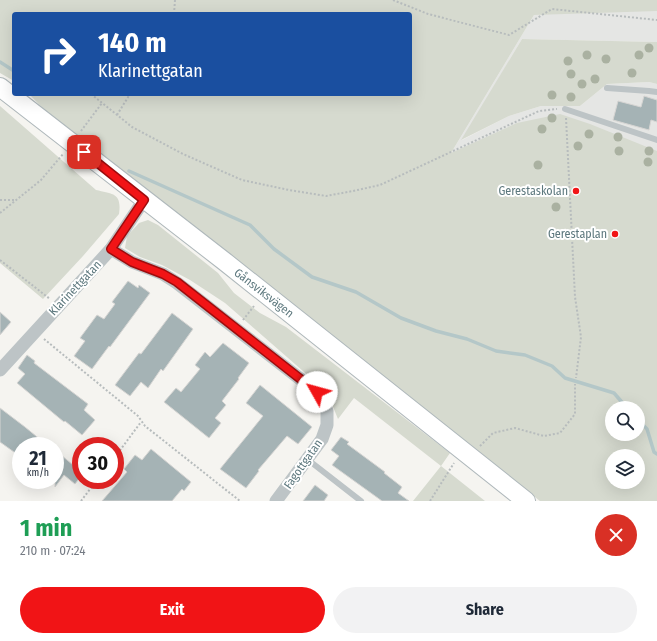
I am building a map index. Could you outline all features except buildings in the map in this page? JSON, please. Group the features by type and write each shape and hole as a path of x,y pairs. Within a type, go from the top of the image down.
{"main road":[{"name":"Gånsviksvägen","path":"0,87 224,261 526,501"}],"street":[{"name":"Klarinettgatan","path":"0,370 111,249 144,200"},
{"name":"Fagottgatan","path":"111,249 132,262 163,274 177,282 317,392 327,411 327,425 322,439 276,501"}],"lane":[{"path":"607,88 649,90 657,92"},
{"path":"565,110 592,117 657,140"},
{"path":"307,459 361,501"}],"path":[{"path":"174,12 175,0"},
{"path":"393,0 428,14 509,35 552,9 657,20"},
{"path":"94,96 132,127 183,154 242,180 326,196 380,185 539,111 552,109 565,110 575,297 581,338 576,378"},
{"path":"118,115 129,96"},
{"path":"77,136 102,103"},
{"path":"0,213 41,180 66,151"},
{"path":"0,200 16,200"},
{"path":"0,260 59,305"},
{"path":"235,328 254,306"},
{"path":"34,332 138,416 145,426 240,501"},
{"path":"430,501 455,462 464,452 476,450 493,433 515,428 544,436 560,434 575,414 575,384"},
{"path":"124,445 142,422"},
{"path":"82,501 91,489"}],"shaded area":[{"path":"0,0 657,0 657,11 534,15 451,153 517,123 560,114 590,124 657,151 657,501 540,501 57,123 31,96 412,96 412,12 12,12 12,80 0,73"},
{"name":"Gerestaskolan","path":"657,0 657,42 522,39 462,140 509,116 541,106 580,106 607,84 649,82 657,84 657,402 517,291 445,163 534,15"},
{"path":"522,39 657,42 657,84 649,82 607,84 580,106 541,106 509,116 461,140"},
{"path":"0,106 96,190 112,194 118,198 119,202 119,214 43,299 0,263"},
{"path":"148,220 158,225 218,273 234,293 260,313 286,327 450,453 441,466 354,398 338,419 327,392 225,303 190,280 162,265 140,257 125,248 127,236 139,223"},
{"path":"441,466 485,501 413,501"}],"waterway":[{"path":"0,62 12,70"},
{"path":"129,171 250,225 274,249 312,277 356,292 401,318 436,331 467,339 496,351 525,355 552,366 565,378 614,393 621,401"},
{"path":"645,427 647,429 654,452 657,454"}],"place":[{"name":"Gerestaskolan","path":"576,191"},
{"name":"Gerestaplan","path":"615,234"}],"route":[{"path":"84,152 144,200 111,249 132,262 163,274 177,282 317,392"}]}
